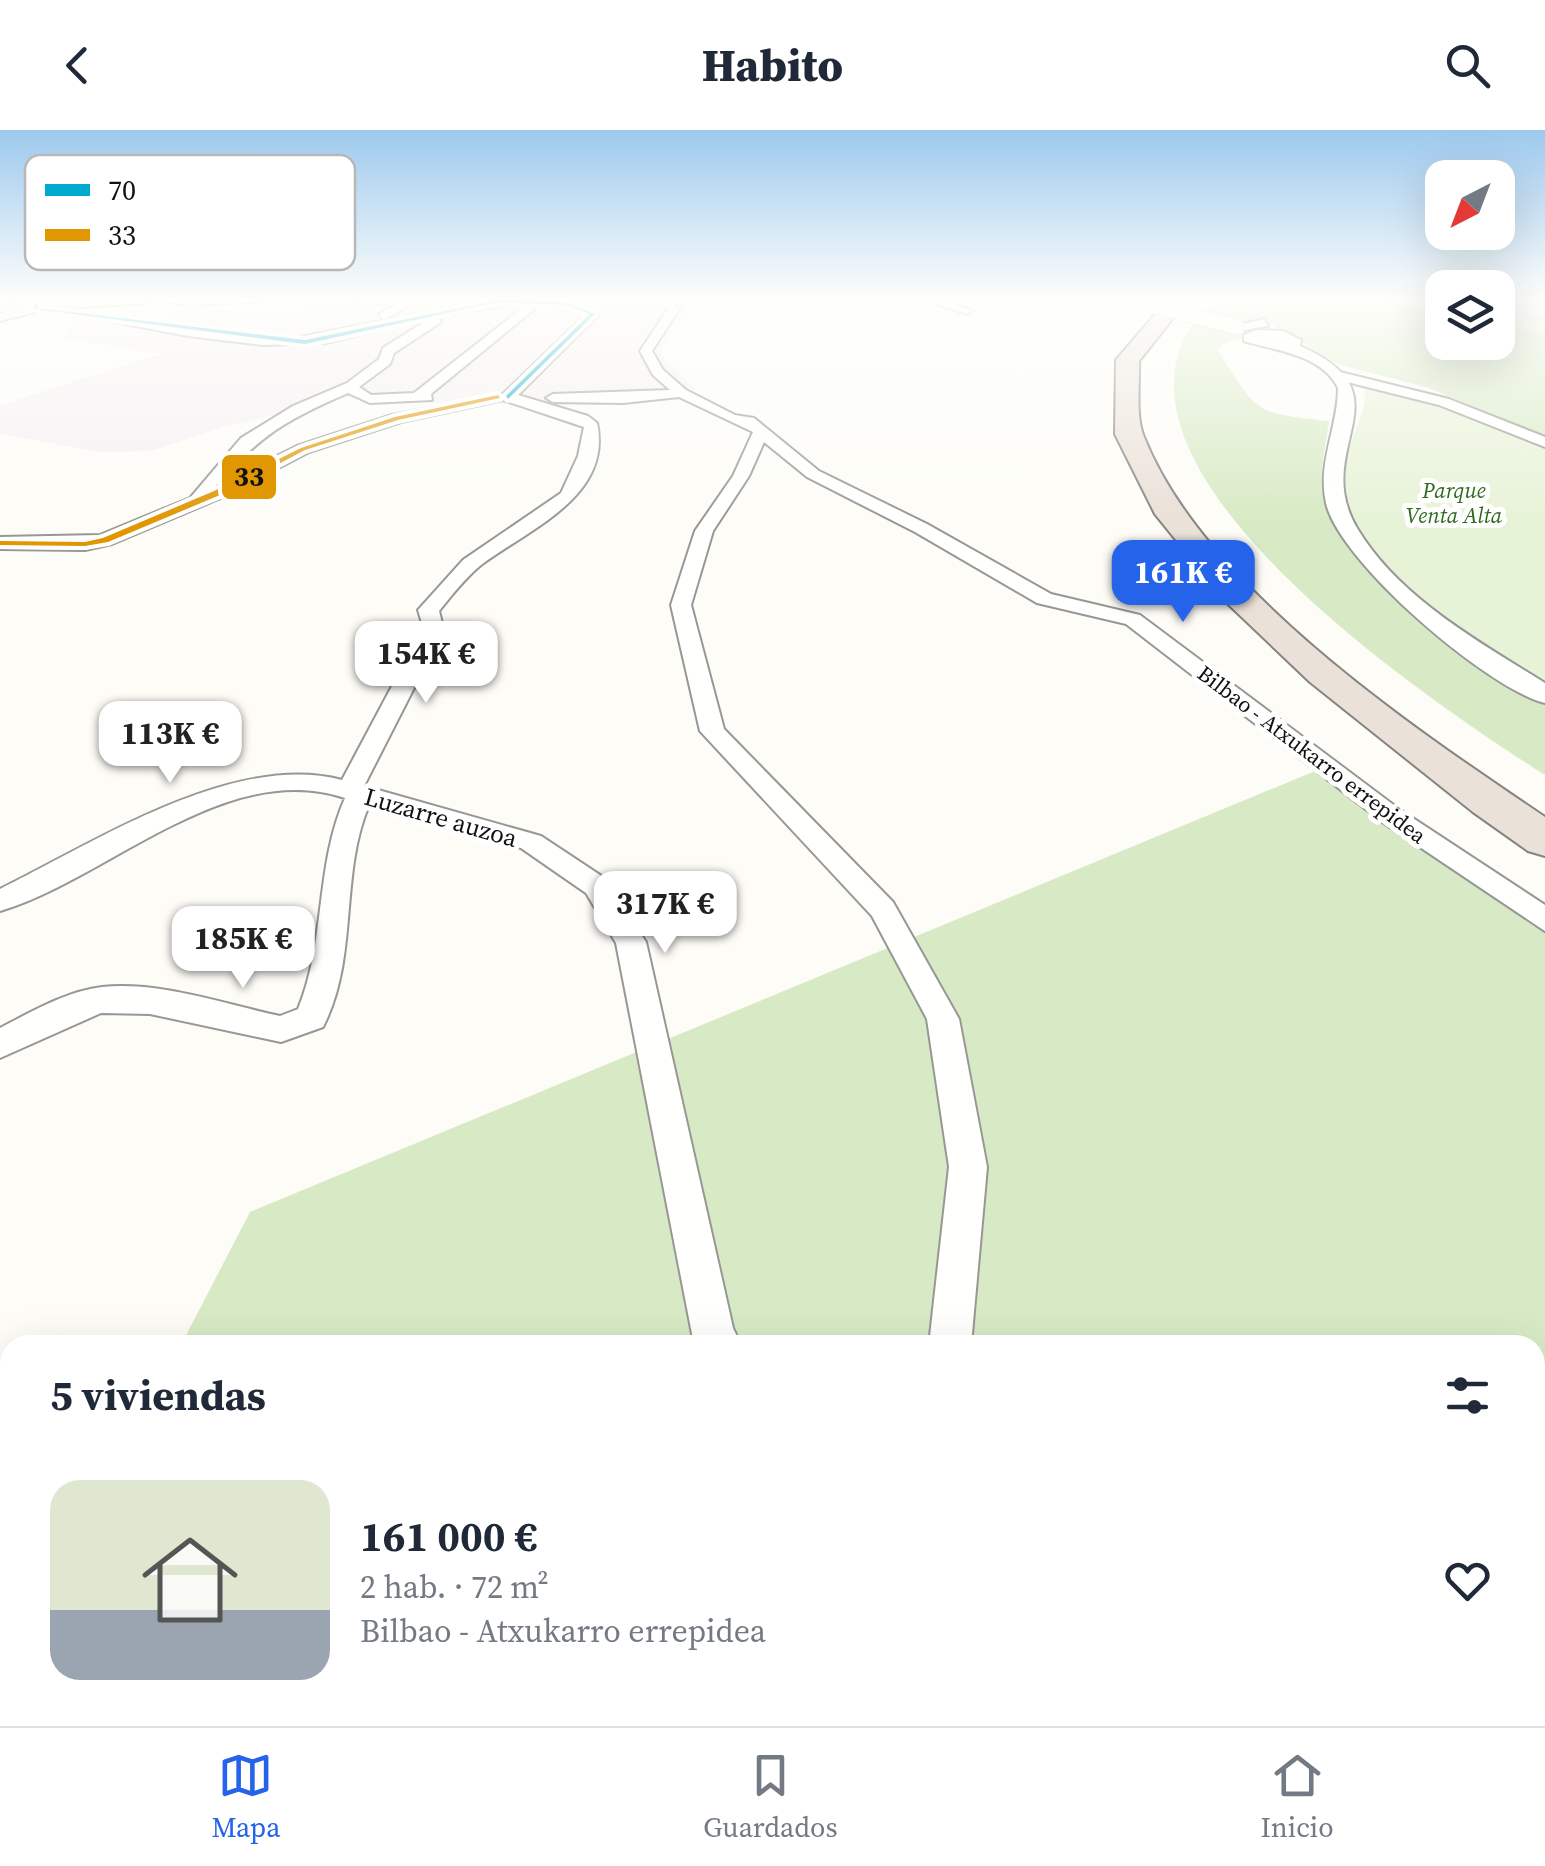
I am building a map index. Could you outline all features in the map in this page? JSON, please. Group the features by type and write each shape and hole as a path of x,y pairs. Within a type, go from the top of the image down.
{"highway":[{"path":"1125,372 1122,405 1128,435 1152,485 1198,552 1316,667 1420,750 1545,840"},
{"path":"1157,372 1154,389 1168,447 1190,488 1239,550 1305,614 1407,698"}],"street":[{"path":"194,502 246,441 371,372"},
{"path":"418,397 448,372"},
{"path":"503,397 530,372"},
{"path":"659,372 681,393 732,419 756,426 740,476 704,531 681,604 712,730 883,909 943,1018 968,1167 951,1335"},
{"path":"1334,372 1444,402 1545,442"},
{"path":"1340,376 1348,405 1336,442 1331,482 1332,496 1346,527 1373,563 1409,597 1463,641 1545,694"},
{"path":"352,386 356,394 370,399 623,400 681,393"},
{"name":"Bilbao - Atxukarro errepidea","path":"714,392 813,474 922,528 1044,599 1133,619 1390,815 1545,920"},
{"path":"0,543 85,544 194,502 302,449 410,415 503,397 572,414 592,426 588,458 572,495 552,514 473,562 428,610 428,639 354,792 343,824 324,992 312,1018 280,1029 150,1000 100,1000 53,1016 0,1044"},
{"name":"Luzarre auzoa","path":"0,901 229,792 280,783 326,784 531,842 596,886 631,942 713,1335"}],"shaded area":[{"path":"103,372 678,372 696,390 664,400 595,405 376,402 348,397 227,426 150,451 101,452 0,434 0,405"}],"green space":[{"path":"1177,372 1232,372 1260,407 1329,421 1322,489 1336,530 1357,560 1416,614 1545,701 1545,775 1430,697 1288,579 1228,513 1188,445 1174,380"},
{"path":"1370,372 1545,372 1545,436 1429,388"},
{"name":"Parque Venta Alta","path":"1365,389 1418,394 1545,442 1545,685 1423,599 1367,542 1349,513 1343,472"},
{"path":"1315,771 1545,916 1545,1335 186,1335 250,1212"}],"transit line":[{"name":"70","path":"508,397 533,372"},
{"name":"33","path":"0,543 85,544 105,540 217,493 303,449 397,418 498,397"}]}
